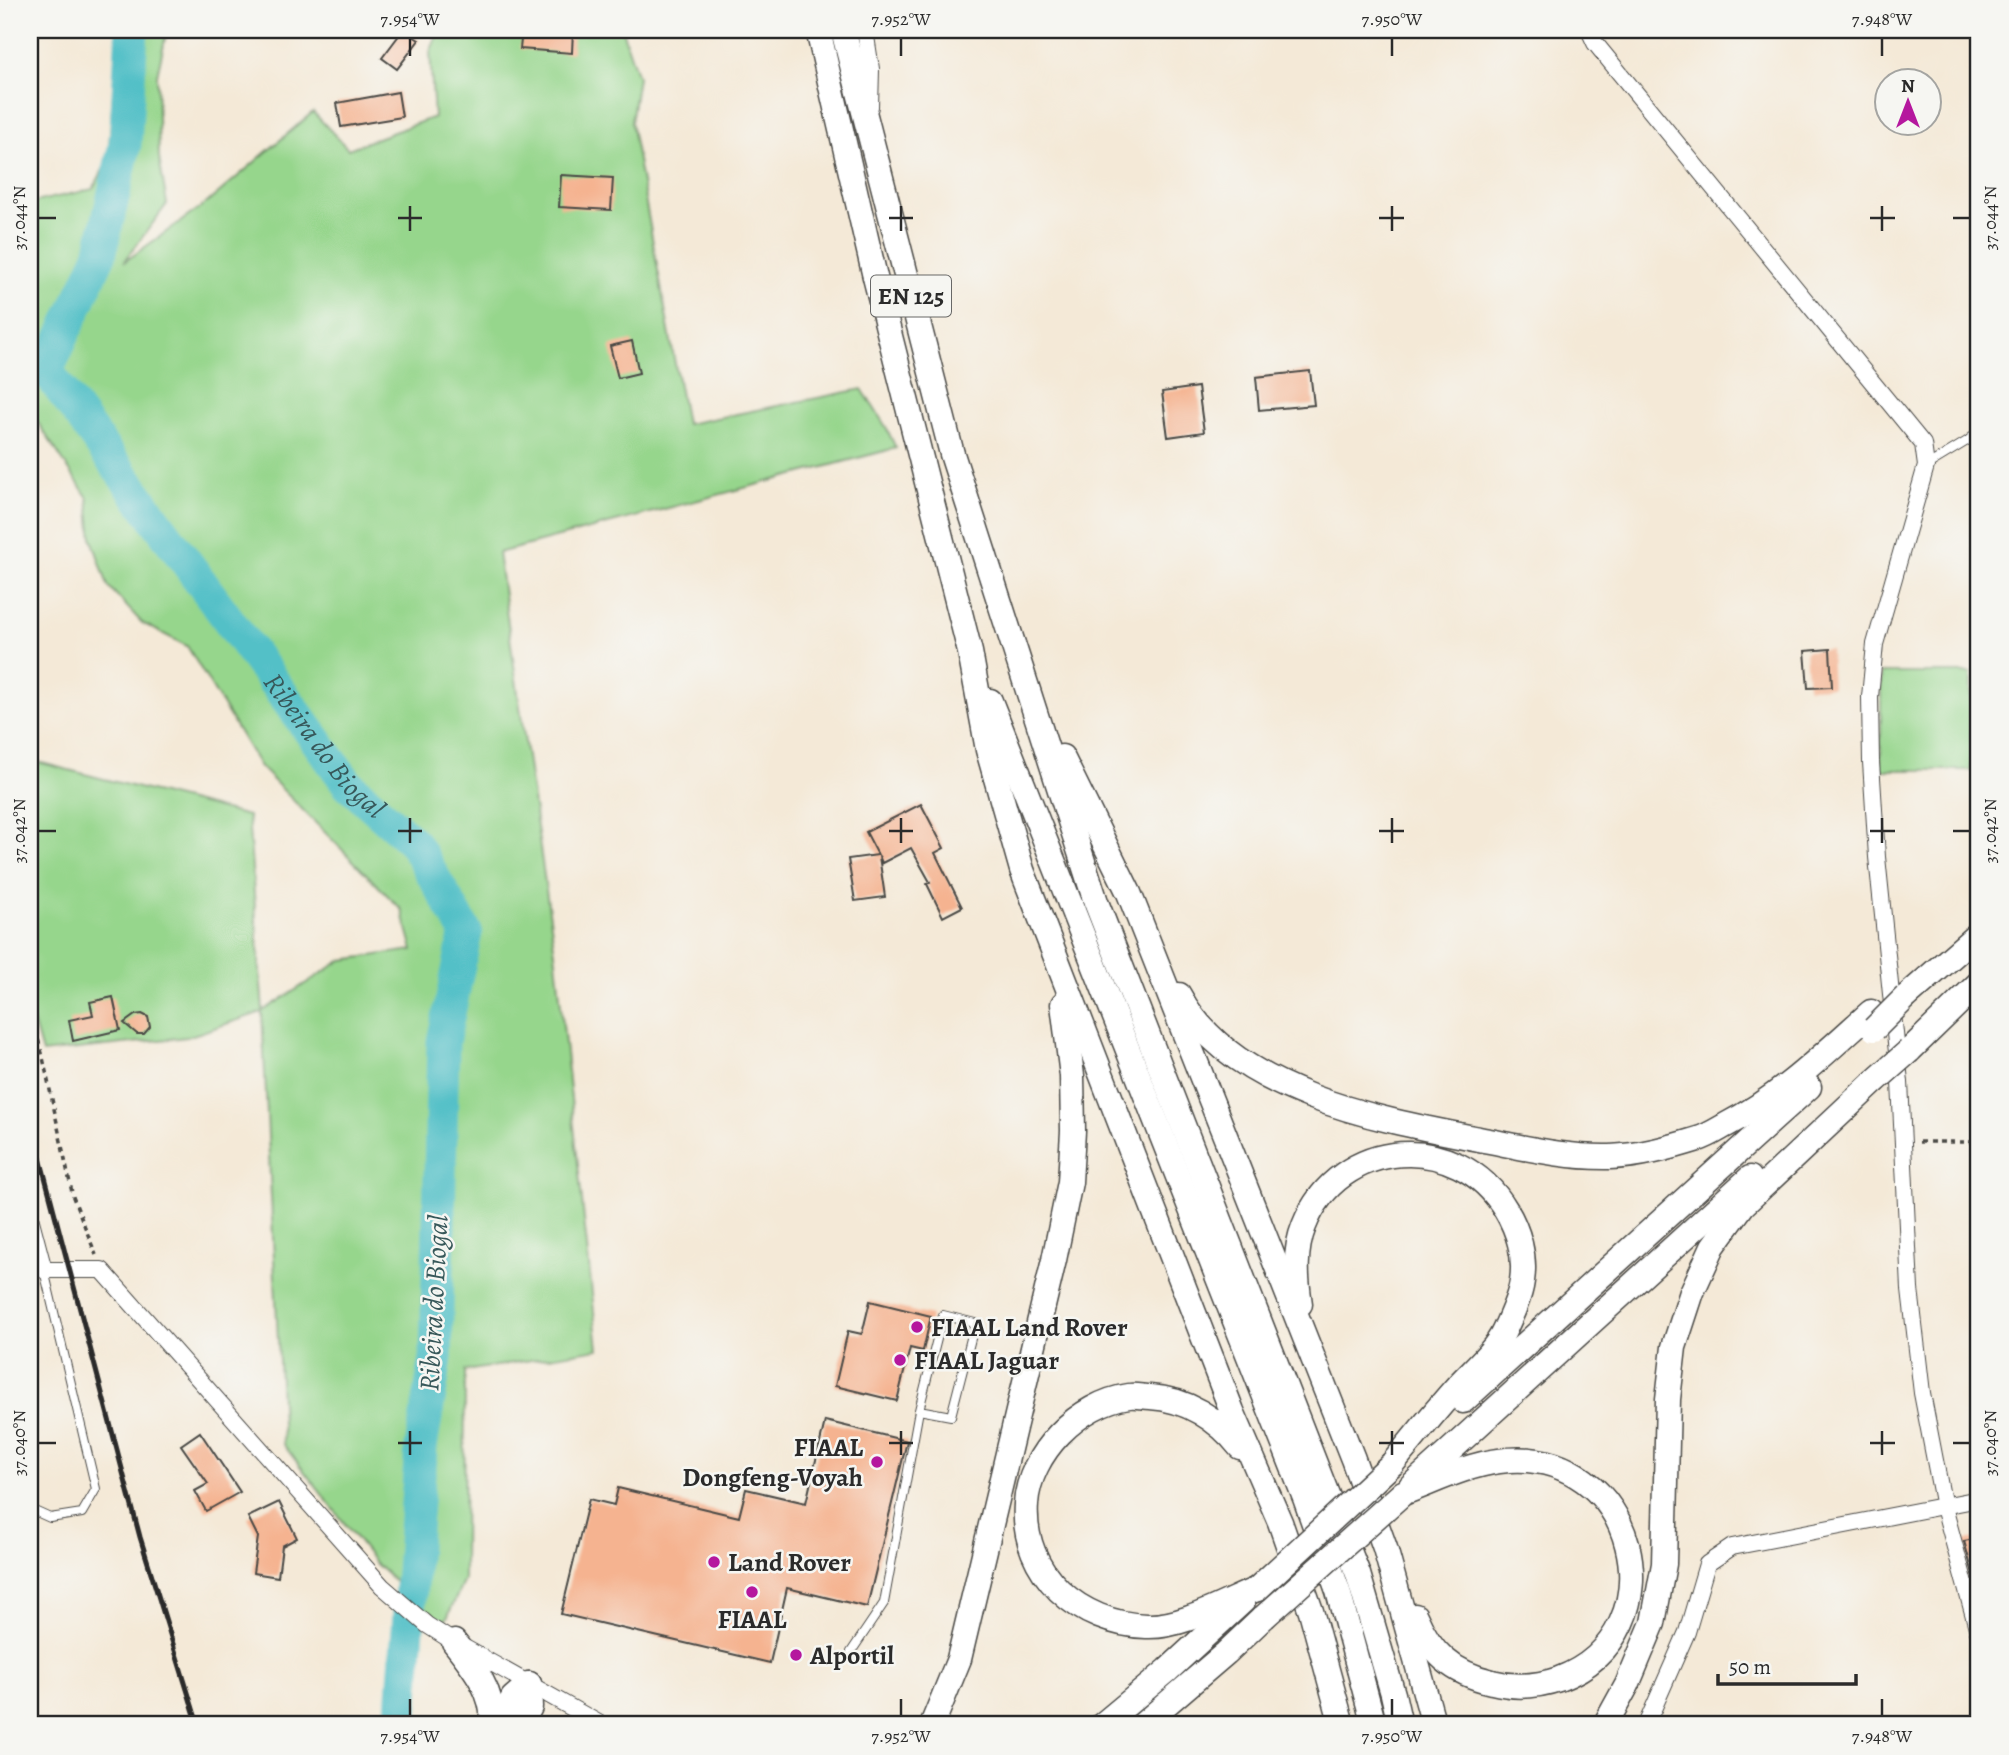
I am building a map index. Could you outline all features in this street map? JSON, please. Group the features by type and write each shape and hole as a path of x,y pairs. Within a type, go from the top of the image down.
{"main road":[{"name":"EN 125","path":"818,30 875,277 970,652"},
{"name":"EN 125","path":"843,30 952,454 1024,681"},
{"path":"970,652 988,750 1022,870 1232,1411 1280,1522 1311,1611 1342,1725"},
{"path":"970,652 1058,868 1305,1498 1338,1591 1374,1725"},
{"path":"1024,681 1185,1007 1215,1042 1257,1071 1305,1095 1362,1114 1562,1154 1610,1157 1655,1152 1701,1138 1746,1115 1790,1085 1873,1020"},
{"path":"1024,681 1096,902 1358,1574 1401,1725"},
{"path":"1129,892 1385,1548 1430,1645 1442,1659 1460,1672 1514,1688 1547,1683 1569,1675 1590,1663 1608,1645 1626,1606 1631,1564 1626,1540 1610,1503 1577,1474 1549,1463 1498,1461 1403,1493"},
{"path":"1102,1725 1168,1670 1905,989 1979,924"},
{"path":"1905,989 1979,933"},
{"path":"932,1725 959,1659 1051,1273 1070,1182 1072,1076 1061,988 1049,942"},
{"path":"1605,1725 1627,1685 1653,1623 1664,1564 1668,1399 1674,1347 1692,1292 1713,1246 1743,1205 1979,970"},
{"path":"1909,1042 1979,983"},
{"path":"1142,1725 1876,1073"},
{"path":"1313,1359 1300,1309 1297,1253 1303,1227 1316,1202 1339,1176 1364,1161 1390,1155 1419,1154 1451,1160 1476,1175 1498,1196 1514,1224 1522,1249 1522,1281 1503,1333 1392,1464"},
{"path":"1256,1588 1179,1621 1148,1626 1111,1621 1078,1607 1056,1589 1037,1563 1028,1532 1026,1503 1034,1472 1050,1444 1073,1420 1098,1405 1129,1396 1160,1398 1193,1407 1220,1425 1239,1446 1280,1522"},
{"path":"1385,1548 1434,1725"},
{"path":"454,1642 476,1669 487,1691 493,1725"},
{"path":"1168,1725 1226,1653"},
{"path":"500,1725 513,1698 528,1684"},
{"path":"521,1725 530,1707 528,1684"}],"street":[{"path":"865,30 871,69 869,137"},
{"path":"1589,30 1603,54 1923,444 1926,466 1875,644 1870,697 1877,857 1890,968 1903,1142 1910,1289 1923,1393 1944,1507 1979,1634"},
{"path":"30,1217 44,1270"},
{"path":"30,1257 44,1270 102,1270 382,1586 427,1625 602,1725"},
{"path":"1646,1725 1687,1632 1707,1564 1732,1547 1979,1499"}],"lane":[{"path":"1926,466 1979,431"},
{"path":"30,1509 50,1518 82,1513 96,1489 44,1270"},
{"path":"851,1652 884,1603 915,1429 919,1410 943,1315 975,1323 951,1416 919,1410"}],"path":[{"path":"30,1012 73,1197 102,1270"},
{"path":"1903,1142 1979,1142"}],"green space":[{"path":"118,30 167,30 157,75 159,158 167,204 124,262 208,202 313,112 348,149 434,117 430,52 439,30 622,30 638,77 631,122 686,424 862,389 896,448 498,553 556,960 598,1349 465,1371 464,1580 447,1618 442,1623 376,1564 283,1444 262,1012 187,1037 42,1053 30,1011 30,760 248,816 263,1011 342,960 413,950 402,910 260,767 187,646 142,623 108,586 92,539 88,498 30,411 30,203 93,189 108,160"},
{"path":"1881,673 1971,673 1971,770 1881,770"}],"building":[{"path":"403,30 419,40 397,69 382,58"},
{"path":"522,30 573,30 572,53 520,49"},
{"path":"398,92 402,117 341,127 337,103"},
{"path":"561,175 613,178 611,210 559,207"},
{"path":"632,341 639,373 618,378 610,346"},
{"path":"1310,371 1314,405 1259,410 1256,377"},
{"path":"1198,387 1204,432 1168,437 1162,392"},
{"path":"1830,649 1832,687 1808,688 1805,651"},
{"path":"921,804 944,848 935,853 962,907 943,917 927,884 930,882 911,848 882,863 879,856 885,897 855,901 848,859 878,855 866,832"},
{"path":"113,997 120,1030 73,1041 69,1020 93,1015 90,1002"},
{"path":"135,1015 148,1017 150,1027 144,1034 137,1034 124,1023"},
{"path":"870,1301 931,1316 923,1351 910,1348 897,1401 835,1386 848,1331 862,1334"},
{"path":"825,1421 907,1441 867,1607 787,1588 770,1663 561,1614 589,1499 614,1505 618,1488 739,1517 746,1489 806,1503"},
{"path":"200,1432 240,1492 206,1511 195,1491 208,1484 181,1445"},
{"path":"279,1502 297,1538 282,1546 278,1577 253,1573 258,1537 248,1517"},
{"path":"1979,1538 1979,1588 1977,1588 1964,1541"}],"waterway":[{"name":"Ribeira do Biogal","path":"132,30 125,144 100,255 47,371 348,784 414,843 466,932 443,1042 436,1358 421,1447 401,1725"},
{"path":"30,370 47,371"}],"railway":[{"path":"30,1120 140,1537 198,1725"}],"place":[{"name":"FIAAL Land Rover","path":"917,1327"},
{"name":"FIAAL Jaguar","path":"900,1360"},
{"name":"FIAAL Dongfeng-Voyah","path":"877,1462"},
{"name":"Land Rover","path":"714,1562"},
{"name":"FIAAL","path":"752,1592"},
{"name":"Alportil","path":"796,1655"}]}
